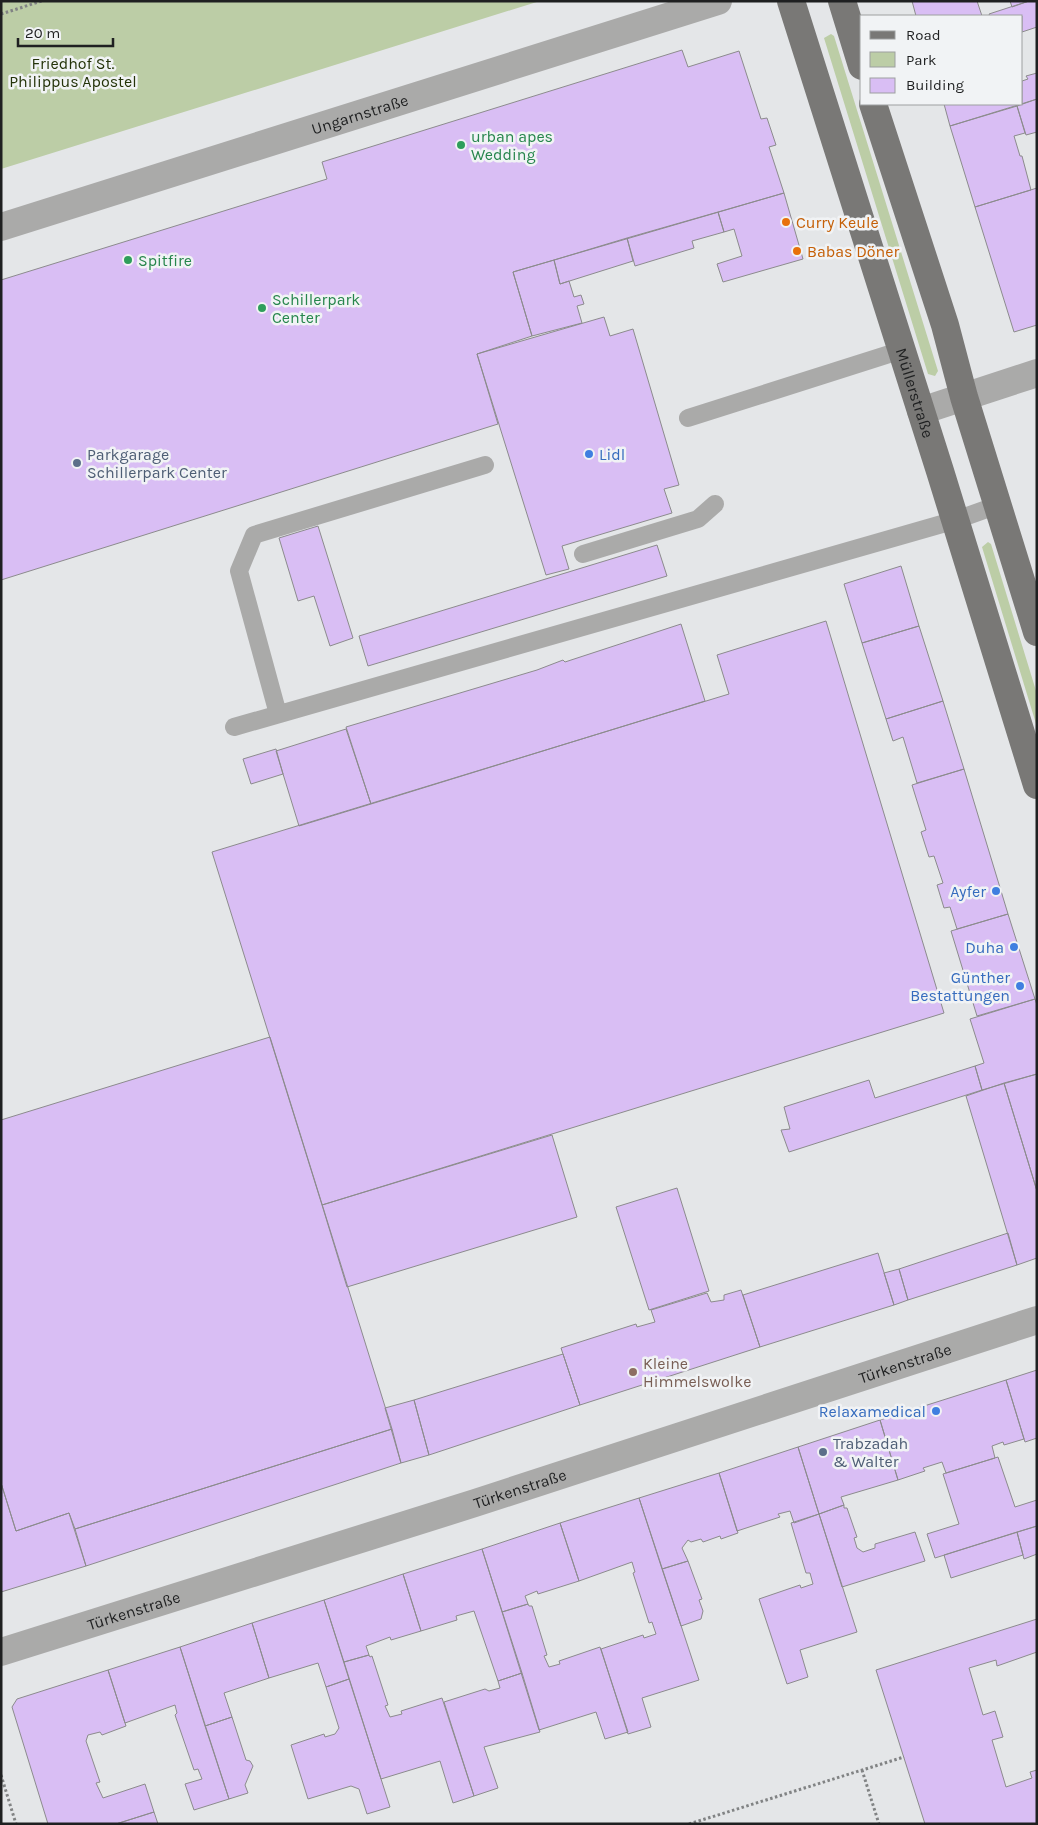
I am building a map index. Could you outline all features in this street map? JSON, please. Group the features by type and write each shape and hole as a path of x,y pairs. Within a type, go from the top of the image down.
{"main road":[{"name":"Müllerstraße","path":"791,1 922,411 1037,785"},
{"path":"842,1 860,60"},
{"path":"873,105 945,325 964,397 1037,632"}],"street":[{"name":"Ungarnstraße","path":"1,226 718,1"},
{"path":"922,411 1037,373"},
{"name":"Türkenstraße","path":"1,1652 475,1503 1037,1320"}],"lane":[{"path":"688,418 902,350"},
{"path":"278,714 239,571 254,535 485,465"},
{"path":"583,554 698,519 715,504"},
{"path":"234,727 956,520 998,505"}],"path":[{"path":"1,14 42,1"},
{"path":"690,1824 904,1757"},
{"path":"862,1770 880,1824"},
{"path":"1,1775 16,1824"}],"green space":[{"name":"Friedhof St. Philippus Apostel","path":"1,1 540,1 1,169"},
{"path":"831,34 834,36 938,371 935,376 928,374 824,38"},
{"path":"988,542 991,544 1037,694 1037,727 982,547"}],"building":[{"path":"912,1 977,1 982,15 916,15"},
{"path":"1010,1 1029,1 1012,7"},
{"path":"1029,1 1037,1 1037,27 1023,32 1023,15 989,14"},
{"name":"Schillerpark Center","path":"682,50 688,67 739,51 761,119 767,118 776,145 769,147 784,193 513,272 532,336 477,354 498,424 1,580 1,280 327,179 322,162"},
{"path":"1037,73 1037,99 1023,104 1023,81 1028,79 1026,76"},
{"path":"1037,99 1037,132 1026,135 1017,106"},
{"path":"944,105 1018,105 950,126"},
{"path":"1017,106 1025,133 1014,136 1020,156 1022,156 1031,190 975,207 950,126"},
{"path":"1037,188 1037,325 1014,332 975,207"},
{"path":"784,193 803,259 723,282 717,264 742,256 734,229 724,232 718,212"},
{"path":"718,212 724,232 692,241 694,248 635,266 627,238"},
{"path":"627,238 633,261 560,284 554,260"},
{"path":"554,260 560,284 569,281 574,297 581,295 584,304 577,306 582,323 532,336 513,272"},
{"name":"Lidl","path":"604,317 610,336 633,329 679,485 664,489 672,513 562,546 569,569 546,575 477,354"},
{"path":"318,526 353,638 330,646 314,596 298,601 279,538"},
{"path":"657,545 667,576 368,666 359,636"},
{"path":"901,566 919,626 862,643 844,584"},
{"path":"826,621 944,1013 322,1205 212,852 729,694 717,655"},
{"path":"681,624 705,701 371,804 346,727 537,670 563,660 565,662"},
{"path":"919,626 943,701 886,719 862,643"},
{"path":"943,701 964,769 917,783 903,737 893,741 886,719"},
{"path":"346,729 371,804 299,826 276,751"},
{"path":"276,749 283,774 251,784 243,759"},
{"path":"964,769 1008,914 957,929 950,907 944,908 937,885 943,883 934,856 929,857 921,832 926,830 912,785"},
{"path":"1008,914 1035,999 977,1016 951,931"},
{"path":"1035,999 1037,1005 1037,1074 982,1090 975,1066 984,1063 970,1019"},
{"path":"270,1037 392,1429 75,1529 69,1513 16,1531 1,1483 1,1120"},
{"path":"975,1066 982,1090 789,1152 781,1130 790,1129 784,1107 869,1080 875,1098"},
{"path":"1037,1074 1037,1191 1004,1083"},
{"path":"1004,1083 1037,1191 1037,1258 1017,1265 966,1096"},
{"path":"552,1135 577,1217 347,1287 322,1205"},
{"path":"677,1188 709,1291 649,1310 616,1207"},
{"path":"1008,1233 1017,1265 908,1300 899,1269"},
{"path":"878,1253 894,1305 760,1347 743,1295"},
{"path":"899,1269 908,1300 894,1305 884,1273"},
{"path":"741,1290 760,1347 580,1405 561,1348 636,1324 637,1327 655,1322 651,1310 707,1293 711,1302 724,1300 724,1295"},
{"path":"563,1354 580,1405 429,1455 414,1400"},
{"path":"1037,1370 1037,1438 1025,1442 1006,1380"},
{"path":"1006,1380 1024,1439 1004,1445 1003,1442 992,1446 995,1458 946,1473 942,1462 923,1468 925,1471 898,1480 880,1420"},
{"path":"414,1400 429,1455 401,1463 385,1408"},
{"path":"880,1420 898,1480 841,1497 844,1505 819,1514 798,1447"},
{"path":"392,1429 401,1463 86,1566 75,1529"},
{"path":"798,1447 819,1514 794,1523 790,1511 778,1514 780,1517 737,1531 719,1473"},
{"path":"998,1457 1015,1507 1037,1500 1037,1526 935,1558 927,1534 959,1524 943,1474"},
{"path":"719,1473 738,1533 721,1539 720,1536 703,1542 701,1539 691,1542 688,1540 682,1548 688,1561 662,1569 639,1498"},
{"path":"1,1483 16,1531 69,1513 86,1566 1,1592"},
{"path":"639,1498 699,1680 642,1698 651,1727 628,1734 601,1649 643,1635 644,1638 656,1634 652,1622 649,1623 633,1573 635,1572 632,1562 579,1581 560,1523"},
{"path":"844,1505 844,1508 847,1508 857,1537 854,1538 857,1548 863,1552 875,1548 875,1544 915,1532 925,1561 842,1587 819,1514"},
{"path":"819,1514 857,1632 800,1650 808,1677 787,1684 759,1599 800,1585 801,1588 813,1584 810,1573 806,1573 791,1523"},
{"path":"560,1523 579,1581 538,1594 537,1591 525,1596 528,1604 502,1612 482,1549"},
{"path":"1037,1526 1037,1554 1024,1559 1017,1532"},
{"path":"1017,1532 1023,1555 951,1578 944,1555"},
{"path":"482,1549 522,1673 498,1681 474,1611 456,1616 457,1620 421,1631 403,1574"},
{"path":"688,1561 702,1599 699,1600 703,1611 701,1619 681,1626 662,1569"},
{"path":"403,1574 421,1631 391,1640 390,1637 366,1646 369,1655 344,1662 324,1600"},
{"path":"324,1600 349,1679 326,1687 318,1663 269,1678 252,1623"},
{"path":"528,1604 532,1606 547,1655 544,1656 549,1667 560,1664 559,1661 600,1647 628,1732 605,1739 596,1712 539,1730 502,1612"},
{"path":"1037,1619 1037,1652 997,1666 996,1660 969,1668 983,1715 995,1711 1003,1737 992,1740 1006,1787 1032,1778 1030,1772 1037,1770 1037,1824 925,1824 876,1670"},
{"path":"252,1623 269,1678 224,1693 232,1717 205,1726 180,1647"},
{"path":"180,1647 229,1799 194,1810 185,1784 202,1779 198,1769 194,1770 175,1715 177,1713 175,1705 125,1723 108,1670"},
{"path":"369,1655 370,1657 372,1656 388,1705 385,1706 390,1717 402,1714 401,1711 442,1698 474,1796 453,1803 440,1761 381,1779 344,1662"},
{"path":"108,1670 126,1726 102,1735 100,1732 88,1735 86,1741 100,1782 96,1783 103,1798 145,1784 154,1812 116,1824 48,1824 12,1707 17,1699"},
{"path":"522,1673 540,1732 484,1747 498,1788 474,1796 444,1702 485,1689 489,1691 500,1688 498,1681"},
{"path":"349,1679 390,1807 367,1814 359,1789 351,1786 308,1799 291,1745 324,1734 325,1737 335,1734 339,1728 326,1687"},
{"path":"232,1717 246,1760 250,1761 253,1766 245,1785 248,1793 229,1799 205,1726"},
{"path":"154,1812 158,1824 116,1824"}],"place":[{"name":"urban apes Wedding","path":"461,145"},
{"name":"Curry Keule","path":"786,222"},
{"name":"Babas Döner","path":"797,251"},
{"name":"Spitfire","path":"128,260"},
{"name":"Schillerpark Center","path":"262,308"},
{"name":"Lidl","path":"589,454"},
{"name":"Parkgarage Schillerpark Center","path":"77,463"},
{"name":"Ayfer","path":"996,891"},
{"name":"Duha","path":"1014,947"},
{"name":"Günther Bestattungen","path":"1020,986"},
{"name":"Kleine Himmelswolke","path":"633,1372"},
{"name":"Relaxamedical","path":"936,1411"},
{"name":"Trabzadah & Walter","path":"823,1452"}]}
